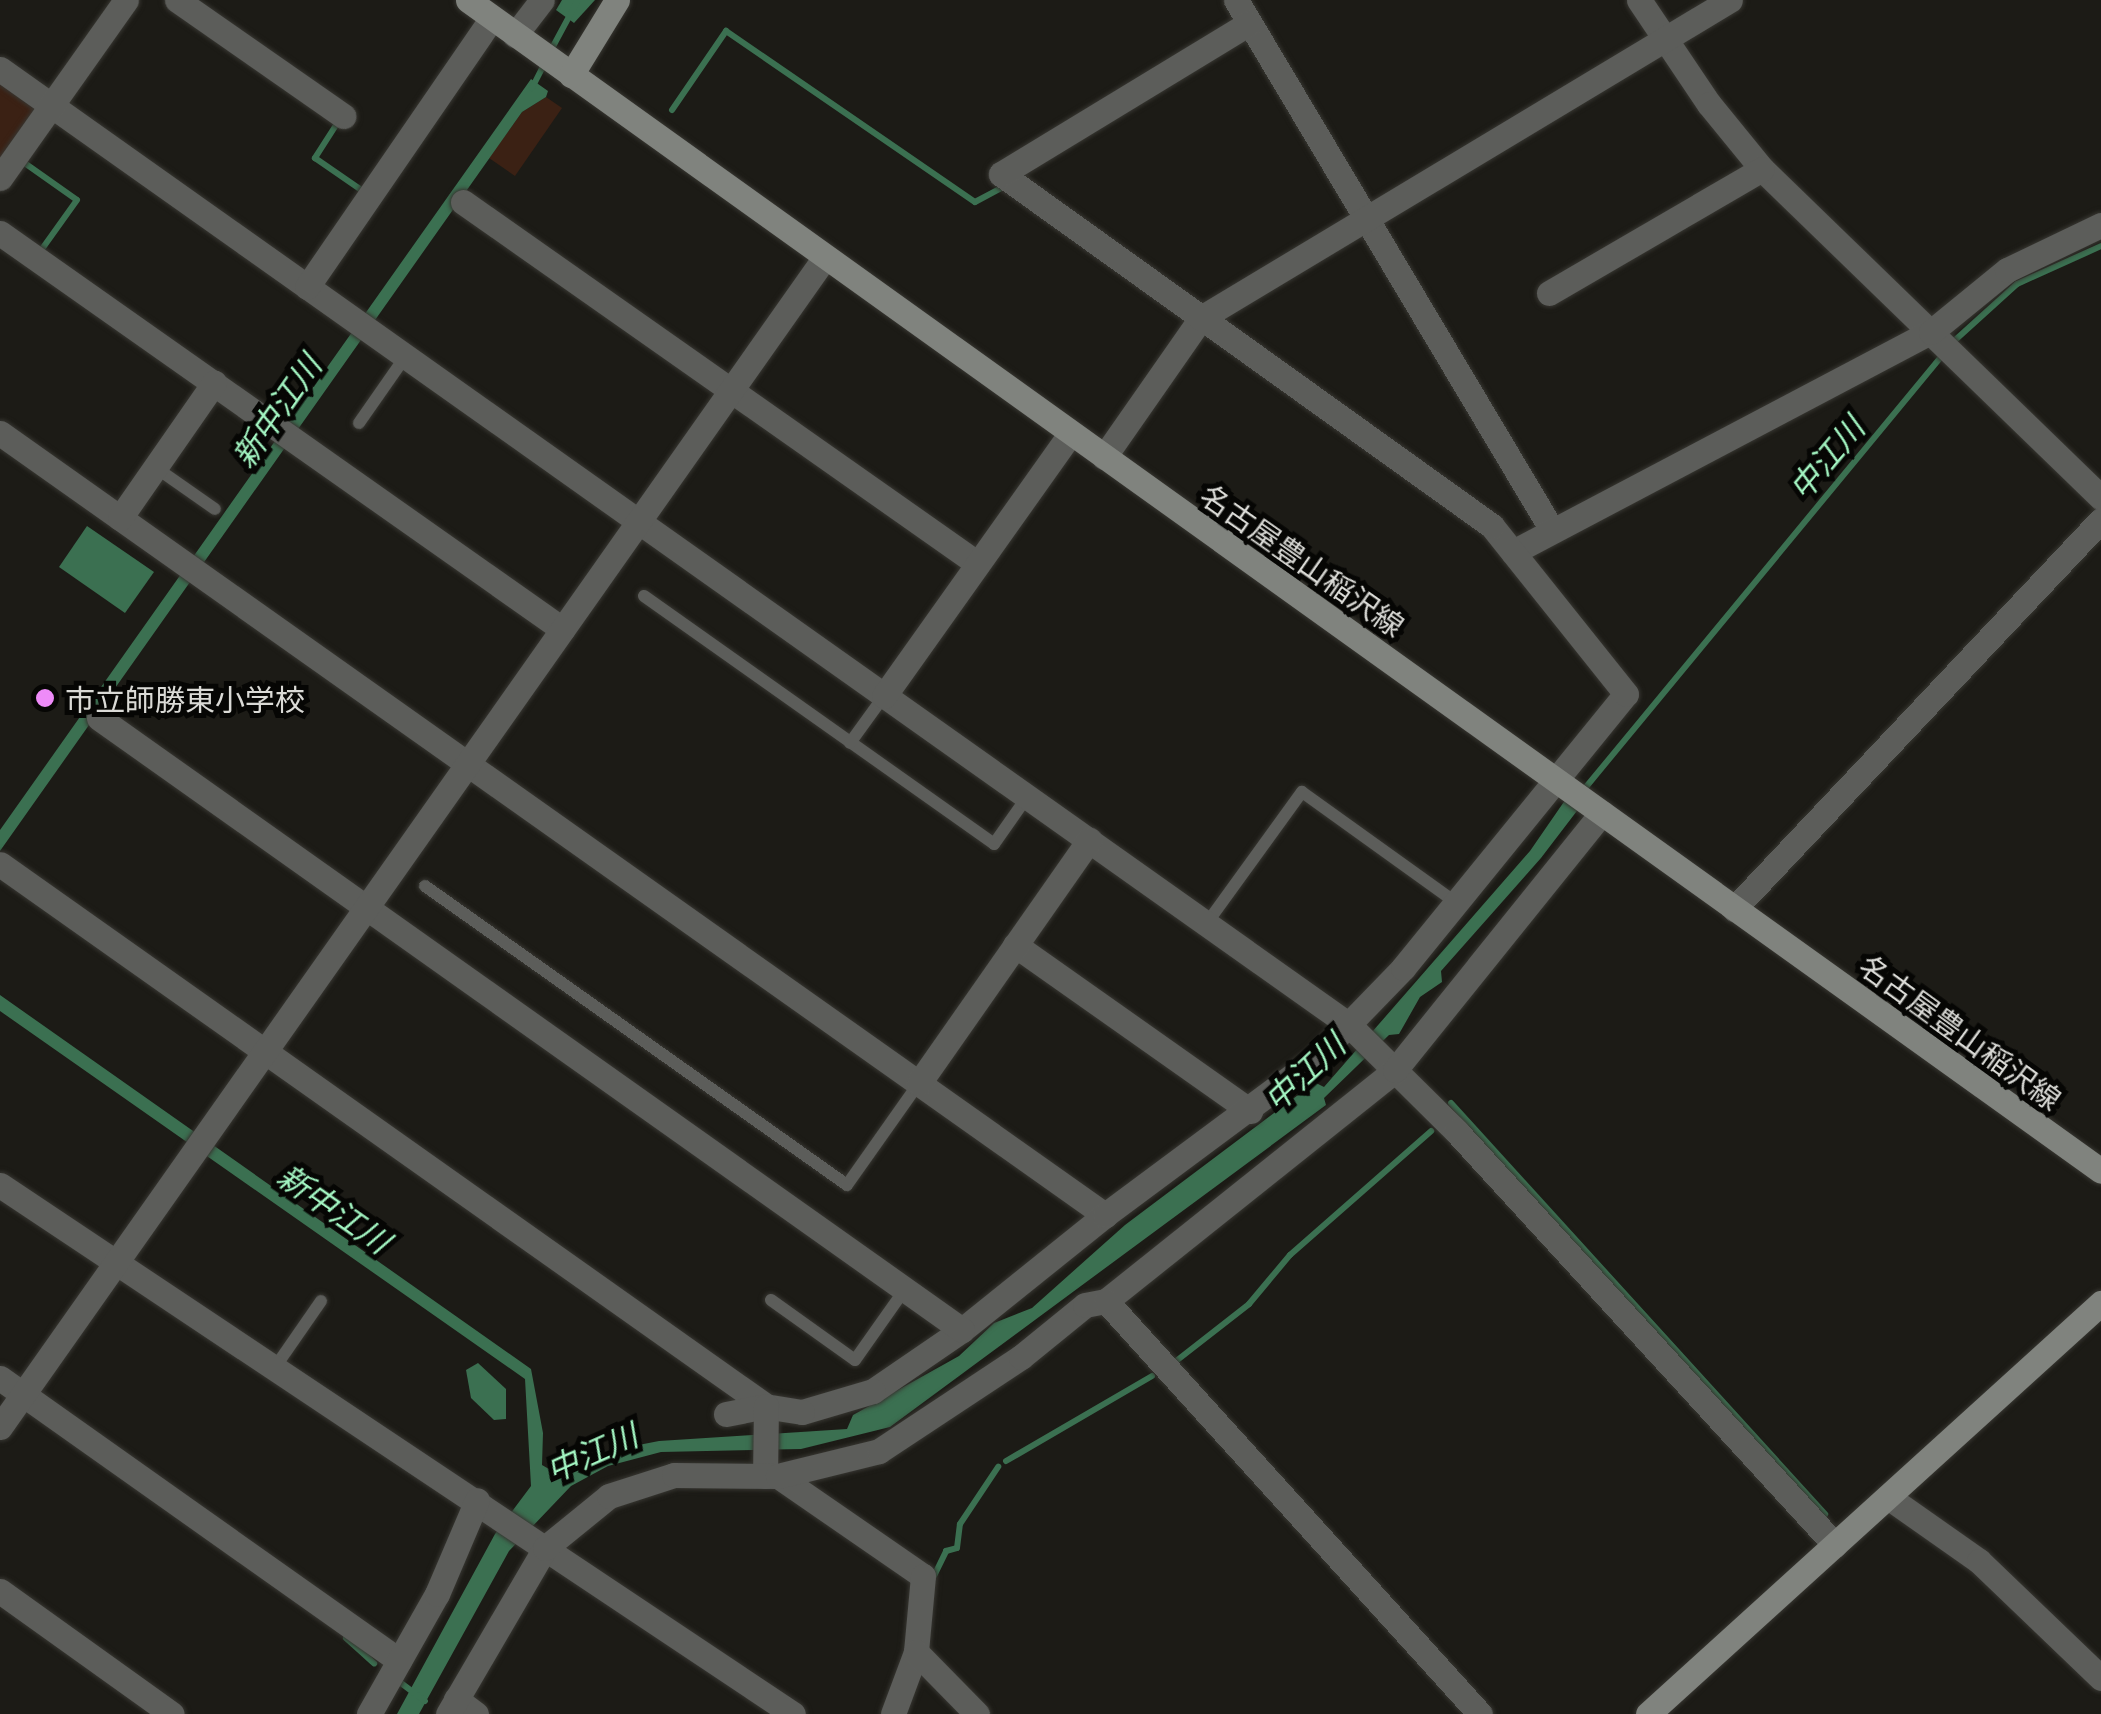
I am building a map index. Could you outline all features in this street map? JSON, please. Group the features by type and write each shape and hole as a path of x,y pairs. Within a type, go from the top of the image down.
{"main road":[{"name":"名古屋豊山稲沢線","path":"468,0 2101,1171"},
{"path":"567,72 617,0"},
{"path":"1648,1714 2101,1303"}],"street":[{"path":"0,178 126,0"},
{"path":"178,0 343,116"},
{"path":"523,40 542,0"},
{"path":"1639,0 1762,169 2101,497"},
{"path":"1104,457 1201,318 1730,0"},
{"path":"726,1414 802,1412 873,1391 962,1330 1104,1215 1292,1080 1348,1024 1455,902 1626,694 1492,526 1001,174 1242,11 1552,530"},
{"path":"307,287 492,18"},
{"path":"0,69 1348,1024 1835,1544"},
{"path":"1549,293 1762,169"},
{"path":"462,202 978,564"},
{"path":"1512,552 1932,333 2007,270 2101,225"},
{"path":"0,233 562,628"},
{"path":"0,1427 825,256"},
{"path":"120,518 214,383"},
{"path":"0,433 1104,1215"},
{"path":"884,696 1070,434"},
{"path":"1734,909 2101,520"},
{"path":"99,718 962,1330"},
{"path":"460,1709 537,1542 636,1482 674,1475 770,1474 879,1451 1021,1357 1084,1305 1106,1300 1391,1066 1600,812"},
{"path":"918,1083 1088,840"},
{"path":"0,864 266,1050 765,1410 770,1474"},
{"path":"1015,945 1250,1111"},
{"path":"0,1185 793,1714"},
{"path":"1106,1300 1480,1714"},
{"path":"0,1378 398,1660"},
{"path":"770,1474 923,1576 916,1652 893,1714"},
{"path":"1888,1498 1978,1560 2101,1678"},
{"path":"369,1714 485,1506"},
{"path":"0,1591 172,1714"},
{"path":"916,1652 977,1714"}],"lane":[{"path":"359,423 405,357"},
{"path":"155,467 216,509"},
{"path":"644,596 994,844 1028,797"},
{"path":"850,743 884,696"},
{"path":"1207,924 1302,792 1455,902"},
{"path":"425,886 847,1185 918,1083"},
{"path":"771,1300 855,1360 905,1290"},
{"path":"276,1366 321,1301"}],"shaded area":[{"path":"562,0 595,0 574,23 556,10"},
{"path":"0,71 34,96 36,113 0,164"},
{"path":"531,79 548,91 546,97 522,112 0,851 0,830"},
{"path":"546,97 562,108 515,176 489,158 522,112"},
{"path":"87,526 154,572 125,613 59,567"},
{"path":"1570,793 1583,803 1541,858 1441,971 1442,982 1420,997 1399,1034 1389,1035 1324,1098 1326,1105 890,1427 801,1449 661,1452 608,1466 571,1486 509,1551 419,1714 397,1714 495,1534 531,1486 525,1379 0,1011 0,995 531,1369 543,1433 542,1465 561,1476 618,1449 659,1441 847,1429 853,1415 959,1356 994,1323 1032,1308 1125,1225 1298,1095 1316,1083 1324,1087 1530,851"},
{"path":"478,1363 506,1389 506,1419 494,1420 471,1398 466,1370"}],"waterway":[{"name":"新中江川","path":"550,52 578,0"},
{"path":"672,110 726,31 975,202 1001,188"},
{"name":"新中江川","path":"532,88 545,63"},
{"path":"338,122 315,158 360,189"},
{"path":"26,164 77,200 42,249"},
{"name":"中江川","path":"1953,342 2017,284 2101,246"},
{"name":"中江川","path":"1581,793 1945,352"},
{"path":"1451,1103 1825,1514"},
{"path":"1171,1365 1249,1304 1290,1255 1431,1131"},
{"path":"1006,1461 1152,1376"},
{"path":"934,1576 946,1551 957,1548 960,1524 998,1467"},
{"path":"346,1638 374,1663"},
{"path":"401,1683 425,1701"}],"place":[{"name":"市立師勝東小学校","path":"45,698"}]}
